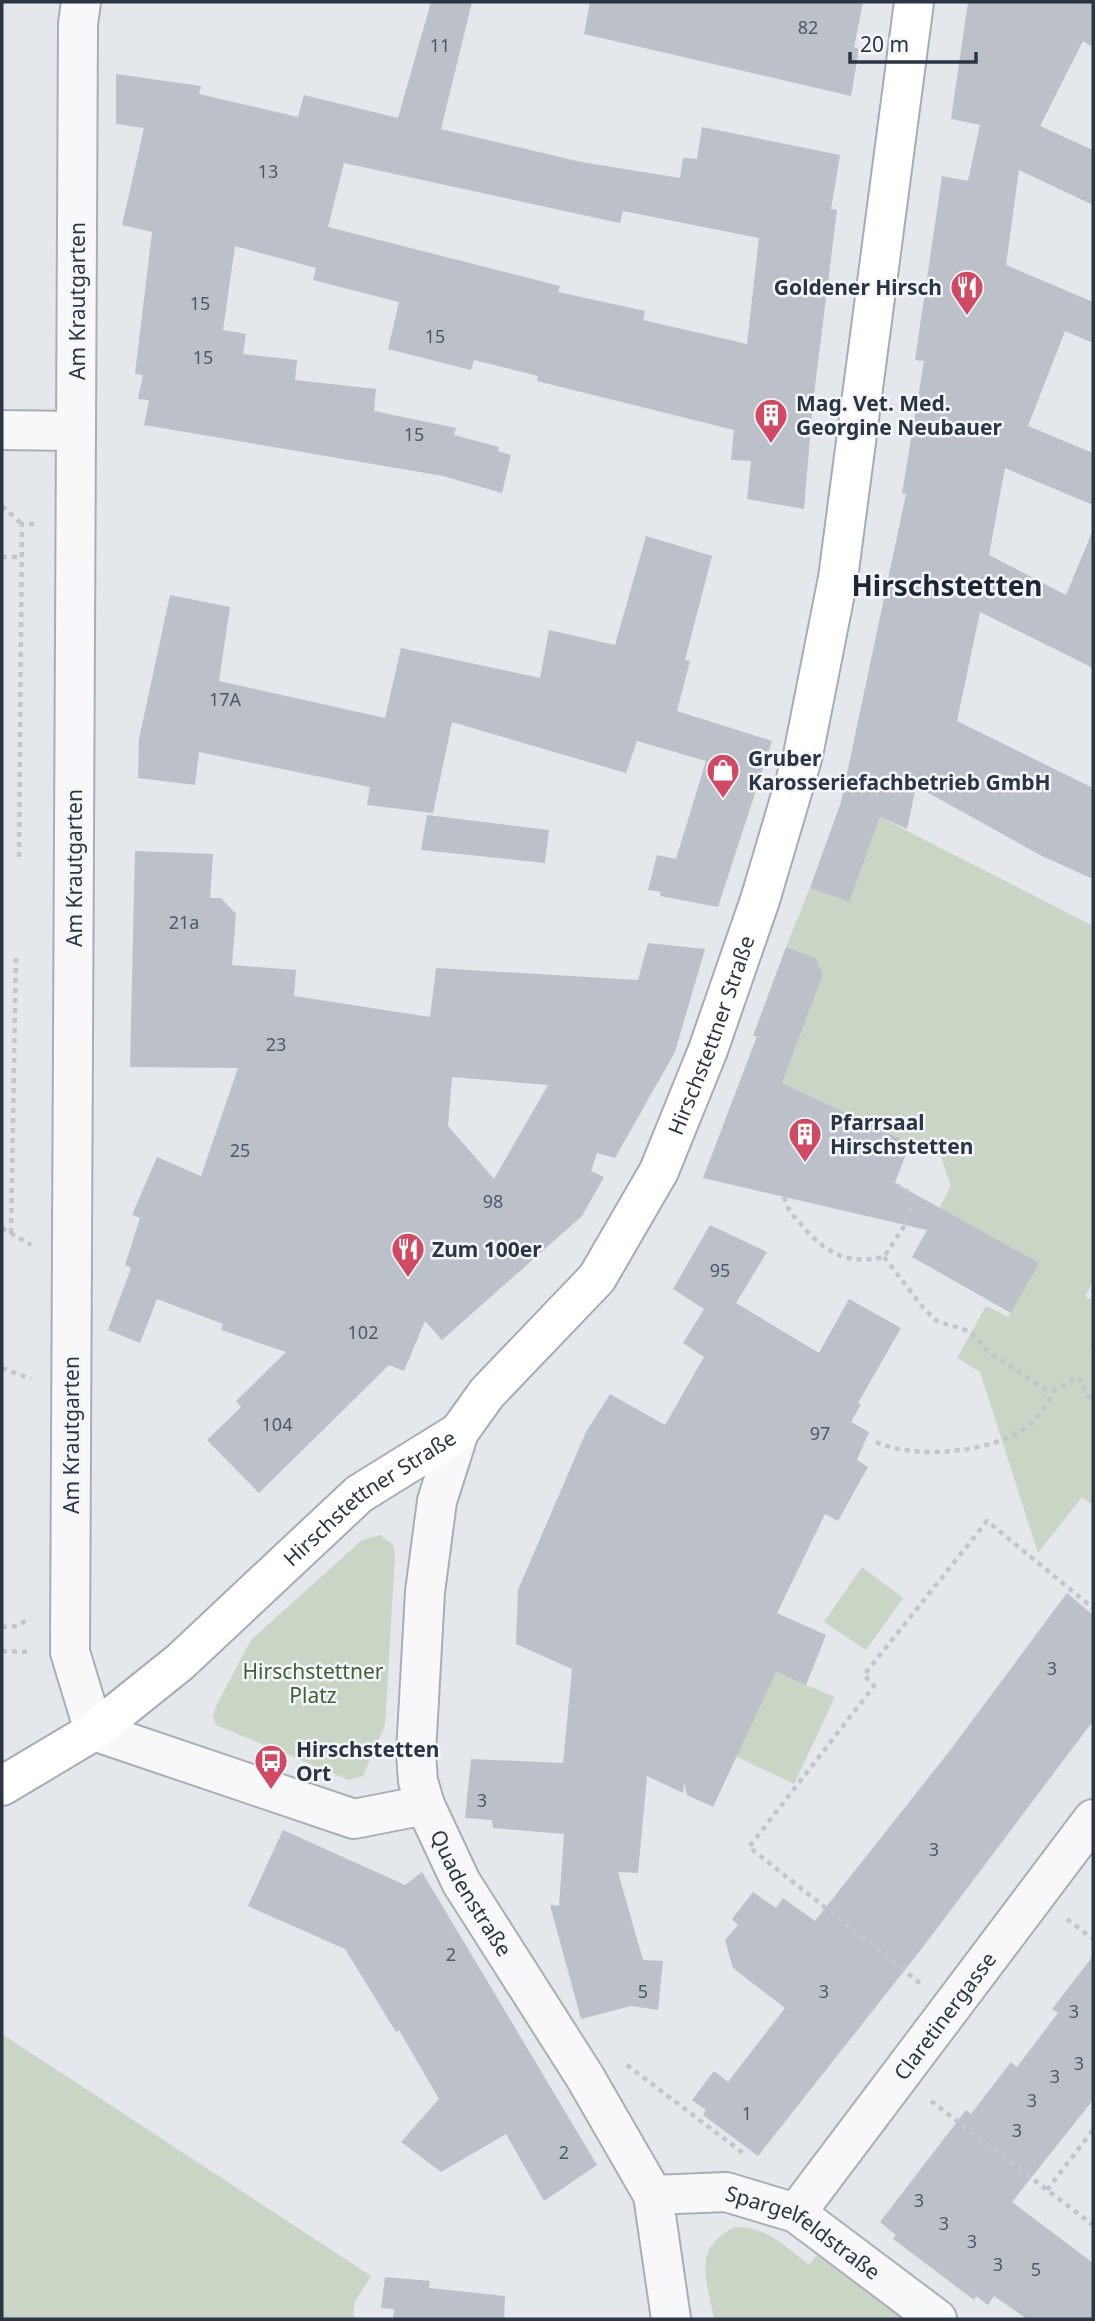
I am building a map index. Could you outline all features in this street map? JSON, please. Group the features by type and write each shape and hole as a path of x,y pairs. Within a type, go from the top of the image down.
{"main road":[{"name":"Hirschstettner Straße","path":"2,1786 10,1784 94,1731 180,1662 359,1494 459,1432 486,1393 597,1278 659,1171 708,1050 760,900 803,755 827,647 914,2"}],"street":[{"name":"Am Krautgarten","path":"81,2 78,24 70,1652 94,1731"},
{"path":"2,430 76,431"},
{"name":"Quadenstraße","path":"459,1432 437,1501 425,1592 416,1753 418,1781 425,1805 460,1882 582,2073 653,2195 671,2319"},
{"path":"94,1731 354,1819 425,1805"},
{"name":"Claretinergasse","path":"796,2213 1093,1819"},
{"name":"Spargelfeldstraße","path":"653,2195 726,2192 796,2213 937,2319"}],"path":[{"path":"2,506 22,524 43,524"},
{"path":"19,856 22,524"},
{"path":"2,557 21,557"},
{"path":"11,1233 16,956"},
{"path":"884,1257 911,1213 913,1201 907,1191 894,1184"},
{"path":"784,1197 788,1212 817,1245 851,1259 884,1257"},
{"path":"2,1227 43,1251"},
{"path":"884,1257 925,1310 937,1321 971,1332 1000,1362 1045,1389 1055,1390"},
{"path":"2,1368 42,1383"},
{"path":"876,1442 891,1449 911,1452 949,1451 992,1442 1029,1425 1055,1390 1078,1377 1093,1404"},
{"path":"929,1990 749,1847 874,1686 864,1675 987,1521 1093,1608"},
{"path":"2,1626 17,1626 37,1614"},
{"path":"1058,1912 1093,1940"},
{"path":"626,2064 646,2076 751,2159"},
{"path":"930,2100 1093,2225"},
{"path":"1047,2190 1093,2130"}],"green space":[{"path":"880,817 1093,926 1093,1282 1085,1296 1093,1301 1093,1347 1090,1353 1093,1355 1093,1505 1082,1497 1038,1553 980,1372 957,1358 986,1306 1008,1317 1038,1263 939,1208 951,1186 941,1157 782,1083 823,975 816,958 786,947 810,888 843,900 851,896"},
{"name":"Hirschstettner Platz","path":"380,1535 393,1545 395,1555 385,1725 363,1776 349,1780 216,1725 213,1716 216,1706 251,1640 362,1540"},
{"path":"862,1567 903,1598 866,1650 824,1622"},
{"path":"775,1672 835,1697 794,1784 735,1756"},
{"path":"2,2034 371,2276 355,2301 353,2315 358,2319 2,2319"},
{"path":"735,2227 766,2234 809,2265 817,2255 904,2319 714,2319 706,2278 707,2255 721,2236"}],"building":[{"path":"431,2 472,2 441,129 581,162 680,178 683,158 697,159 702,127 840,155 831,209 837,210 813,402 804,509 747,499 751,461 731,460 734,430 537,381 538,376 474,360 471,370 388,349 399,302 313,280 316,268 235,246 223,330 246,334 243,354 297,360 295,380 376,389 374,411 456,428 454,435 499,447 498,451 511,455 502,493 443,476 144,425 149,400 138,399 143,375 135,374 152,232 122,225 144,128 116,124 116,74 201,86 199,94 298,117 304,95 398,118","holes":["344,163 620,223 623,211 759,238 747,344 643,320 645,311 558,292 560,286 328,227"]},
{"path":"590,2 863,2 854,47 859,49 851,96 584,34"},
{"path":"968,2 1093,2 1093,47 1083,41 1040,126 1093,150 1093,205 1019,170 1006,265 1093,302 1093,343 1065,331 1028,426 1093,453 1093,505 1005,468 989,555 1066,595 1093,530 1093,668 980,612 957,721 1093,788 1093,879 1040,855 916,786 907,829 880,817 849,902 810,888 841,802 906,494 902,493 924,361 915,360 942,176 968,181 980,125 951,119"},
{"path":"646,536 712,556 685,660 690,661 677,711 772,741 718,907 660,896 661,892 648,890 657,855 676,859 706,761 637,741 626,773 452,722 433,813 367,805 370,787 199,752 195,785 138,778 139,739 170,595 230,607 219,681 385,718 401,648 540,678 549,630 615,645"},
{"path":"427,815 549,830 545,863 421,850"},
{"path":"135,851 213,854 210,898 221,898 236,914 232,965 296,970 294,996 430,1017 436,968 638,980 648,943 705,949 675,1052 615,1158 597,1153 591,1171 604,1177 582,1216 442,1340 425,1321 404,1371 389,1365 259,1493 207,1440 241,1407 236,1401 286,1352 221,1330 223,1324 157,1299 140,1343 108,1330 131,1268 125,1265 140,1218 132,1215 157,1157 201,1176 238,1068 130,1067","holes":["452,1077 548,1085 494,1179 448,1126"]},
{"path":"786,947 816,958 823,975 782,1083 910,1143 895,1183 1039,1263 1011,1313 912,1257 927,1230 703,1178 757,1036 753,1036"},
{"path":"710,1225 767,1252 736,1303 819,1353 849,1299 901,1328 858,1403 861,1404 851,1422 869,1432 857,1460 868,1467 838,1521 825,1514 777,1613 826,1635 806,1685 776,1672 713,1807 687,1795 684,1783 683,1793 647,1776 638,1873 618,1872 643,1960 663,1961 658,2010 631,2006 581,2019 550,1905 559,1906 564,1834 493,1828 492,1820 465,1818 471,1759 563,1763 572,1669 516,1644 518,1590 586,1432 610,1394 665,1425 704,1357 683,1343 704,1309 673,1289"},
{"path":"1067,1593 1093,1615 1093,1721 923,1947 758,2156 703,2115 706,2110 692,2100 714,2071 728,2082 785,2008 733,1968 725,1940 738,1925 732,1919 753,1892 776,1908 783,1898 815,1921 948,1753"},
{"path":"283,1830 405,1885 422,1872 597,2165 544,2201 506,2134 441,2172 401,2142 439,2099 399,2030 396,2032 345,1949 248,1906"},
{"path":"1093,1956 1093,2100 1012,2202 1093,2263 1093,2319 1027,2319 994,2296 988,2305 976,2296 974,2300 893,2239 896,2235 880,2222 966,2110 971,2114 1011,2062 1017,2067 1058,2013 1052,2009"},
{"path":"385,2277 430,2281 429,2288 505,2296 504,2319 393,2319 394,2309 381,2308"}],"place":[{"name":"Goldener Hirsch","path":"967,317"},
{"name":"Mag. Vet. Med. Georgine Neubauer","path":"771,445"},
{"name":"Gruber Karosseriefachbetrieb GmbH","path":"723,800"},
{"name":"Pfarrsaal Hirschstetten","path":"805,1164"},
{"name":"Zum 100er","path":"408,1279"},
{"name":"Hirschstetten Ort","path":"271,1791"}],"district":[{"name":"Hirschstetten","path":"947,585"}]}
